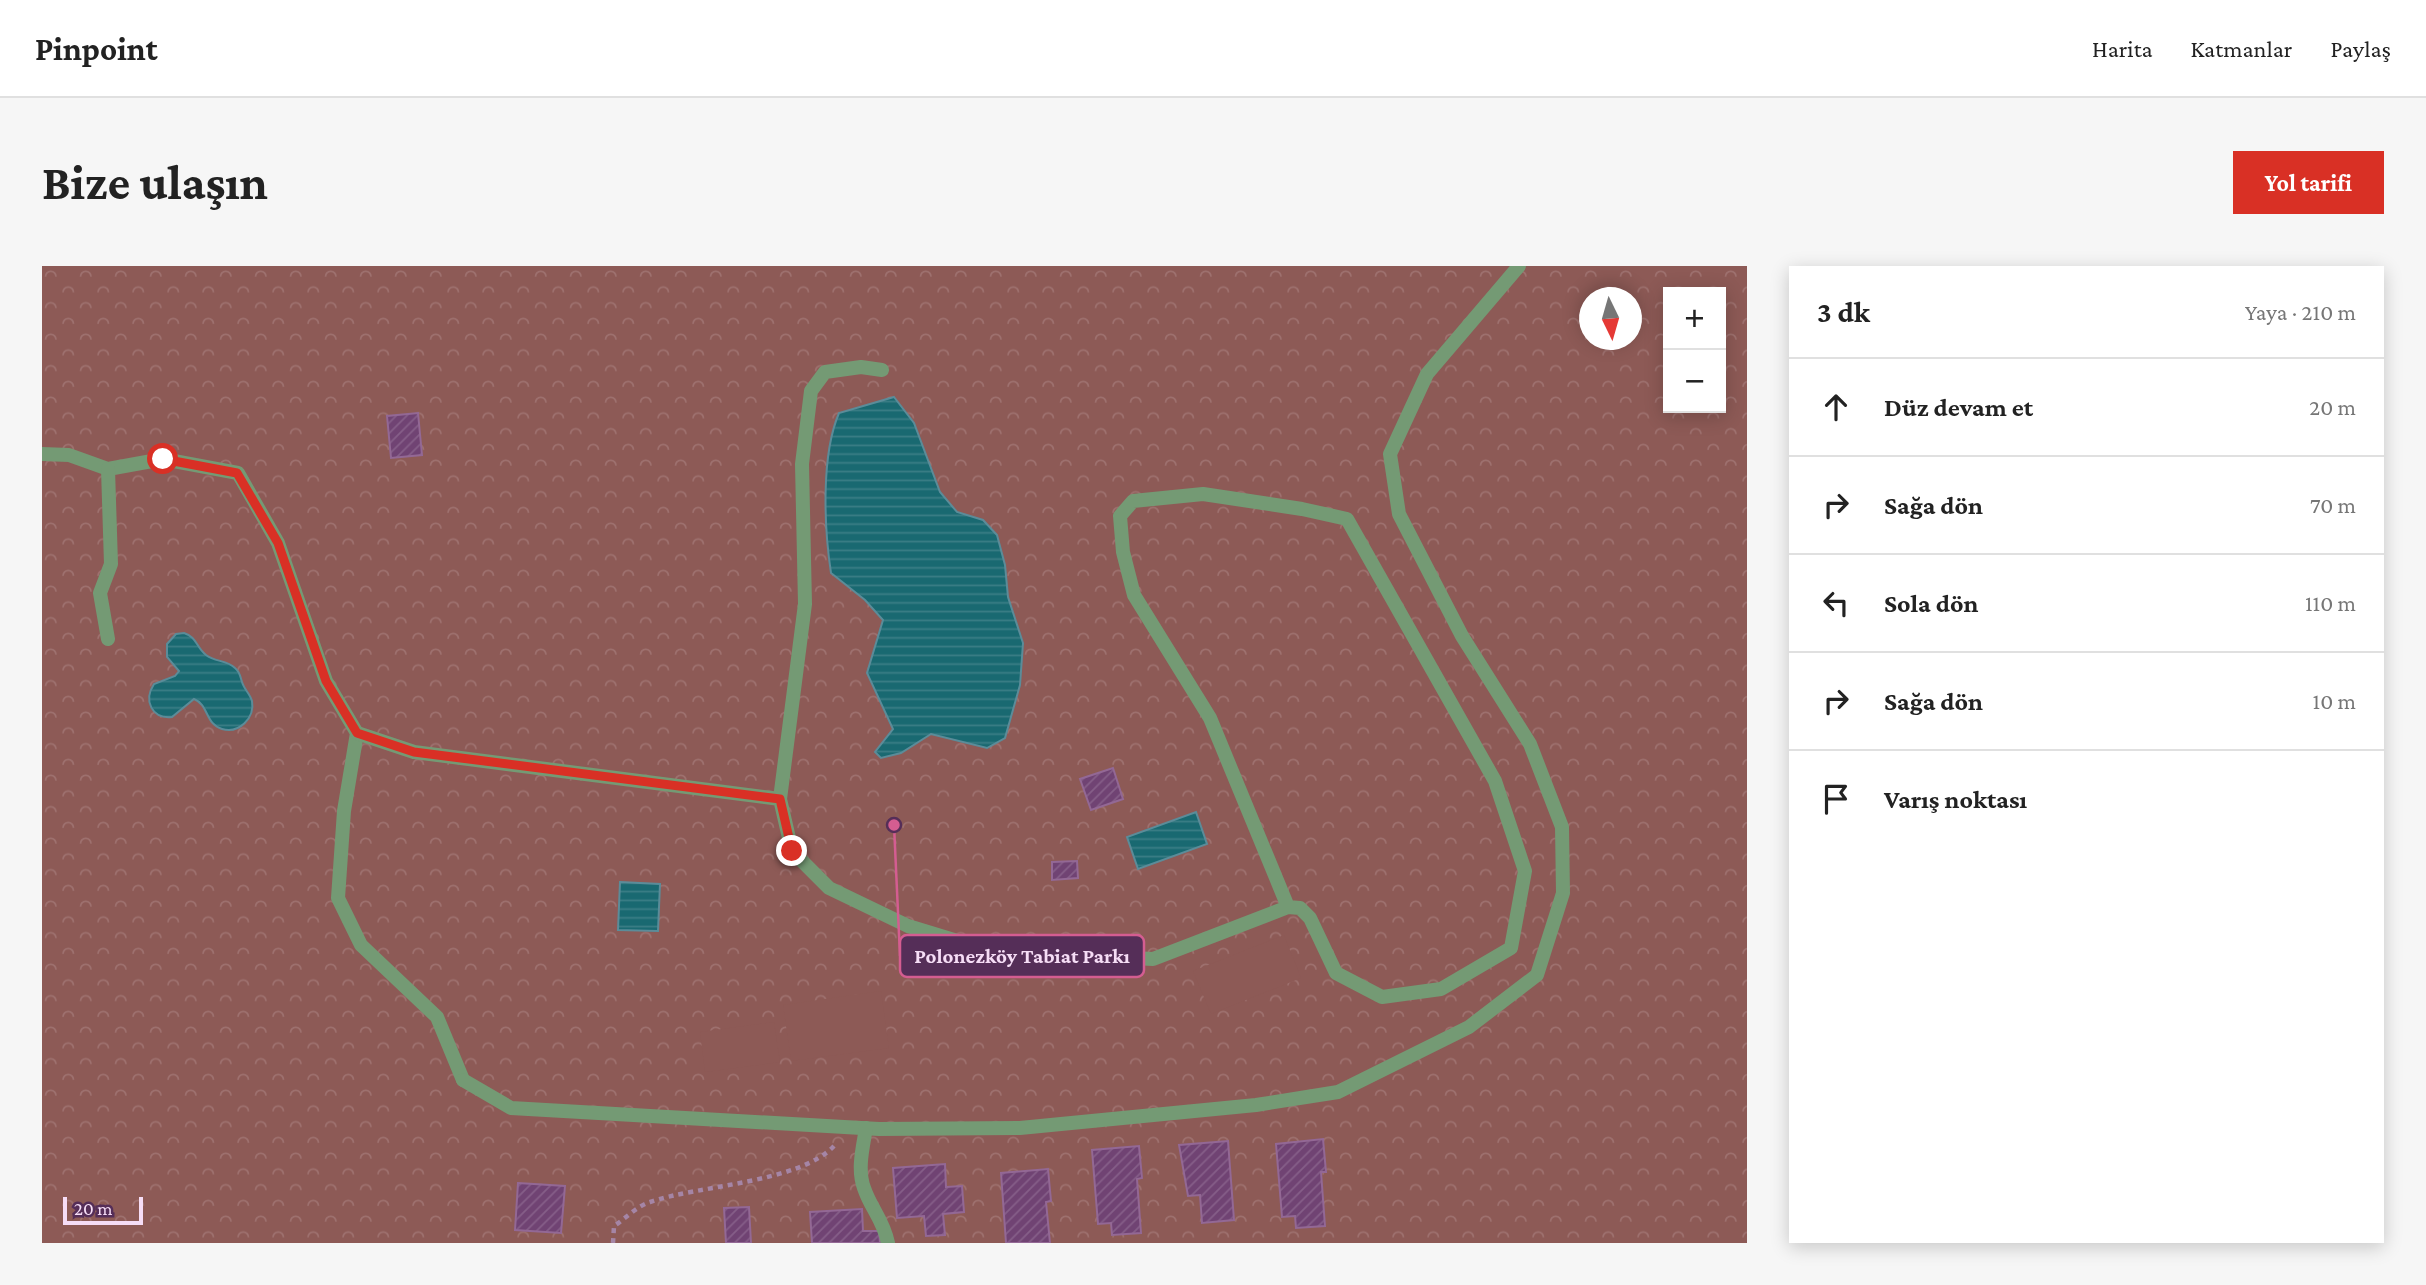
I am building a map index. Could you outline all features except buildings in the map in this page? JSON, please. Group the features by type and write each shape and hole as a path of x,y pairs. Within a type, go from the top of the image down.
{"street":[{"path":"42,454 69,455 108,469 163,459 237,473 278,543 326,681 357,733 344,811 338,898 361,945 437,1017 463,1080 511,1108 859,1128 1020,1128 1256,1105 1338,1093 1469,1027 1537,975 1563,893 1562,827 1530,744 1462,636 1399,514 1390,454 1427,374 1519,266"},
{"path":"882,370 861,367 825,372 811,391 802,464 804,604 780,799 792,851 829,888 908,926 990,951 1153,959 1289,907 1300,908 1310,918 1336,973 1382,997 1441,989 1511,948 1525,871 1495,781 1347,519 1302,509 1203,494 1133,501 1120,516 1123,552 1134,595 1210,718 1289,907"},
{"path":"108,469 111,564 100,593 108,639"},
{"path":"357,733 414,752 780,799"},
{"path":"859,1128 864,1187 883,1222 888,1243"}],"path":[{"path":"613,1243 614,1226 647,1203 772,1175 823,1158 859,1128"}],"green space":[{"path":"42,266 1747,266 1747,1243 42,1243"},
{"path":"1284,935 1301,978 1211,1014 1193,971"},
{"path":"881,991 889,1048 791,1061 783,1005"},
{"path":"774,1022 780,1062 705,1072 700,1032"}],"shaded area":[{"path":"894,397 914,423 940,492 957,512 983,520 997,535 1005,565 1008,597 1023,643 1020,685 1005,738 987,748 931,734 901,753 881,758 875,752 893,729 867,673 883,620 865,600 831,573 826,513 827,470 833,430 839,413"},
{"path":"184,633 192,637 206,655 232,665 239,673 252,701 251,713 240,727 228,730 217,727 194,699 172,717 159,715 151,708 149,697 154,684 175,676 179,671 167,657 167,644 176,634"},
{"path":"1196,812 1207,844 1138,869 1127,837"},
{"path":"620,882 660,884 658,931 618,930"}],"place":[{"name":"Polonezköy Tabiat Parkı","path":"894,825"}],"route":[{"path":"163,459 190,467 237,473 278,543 326,681 357,733 414,752 780,799 792,851"}]}
